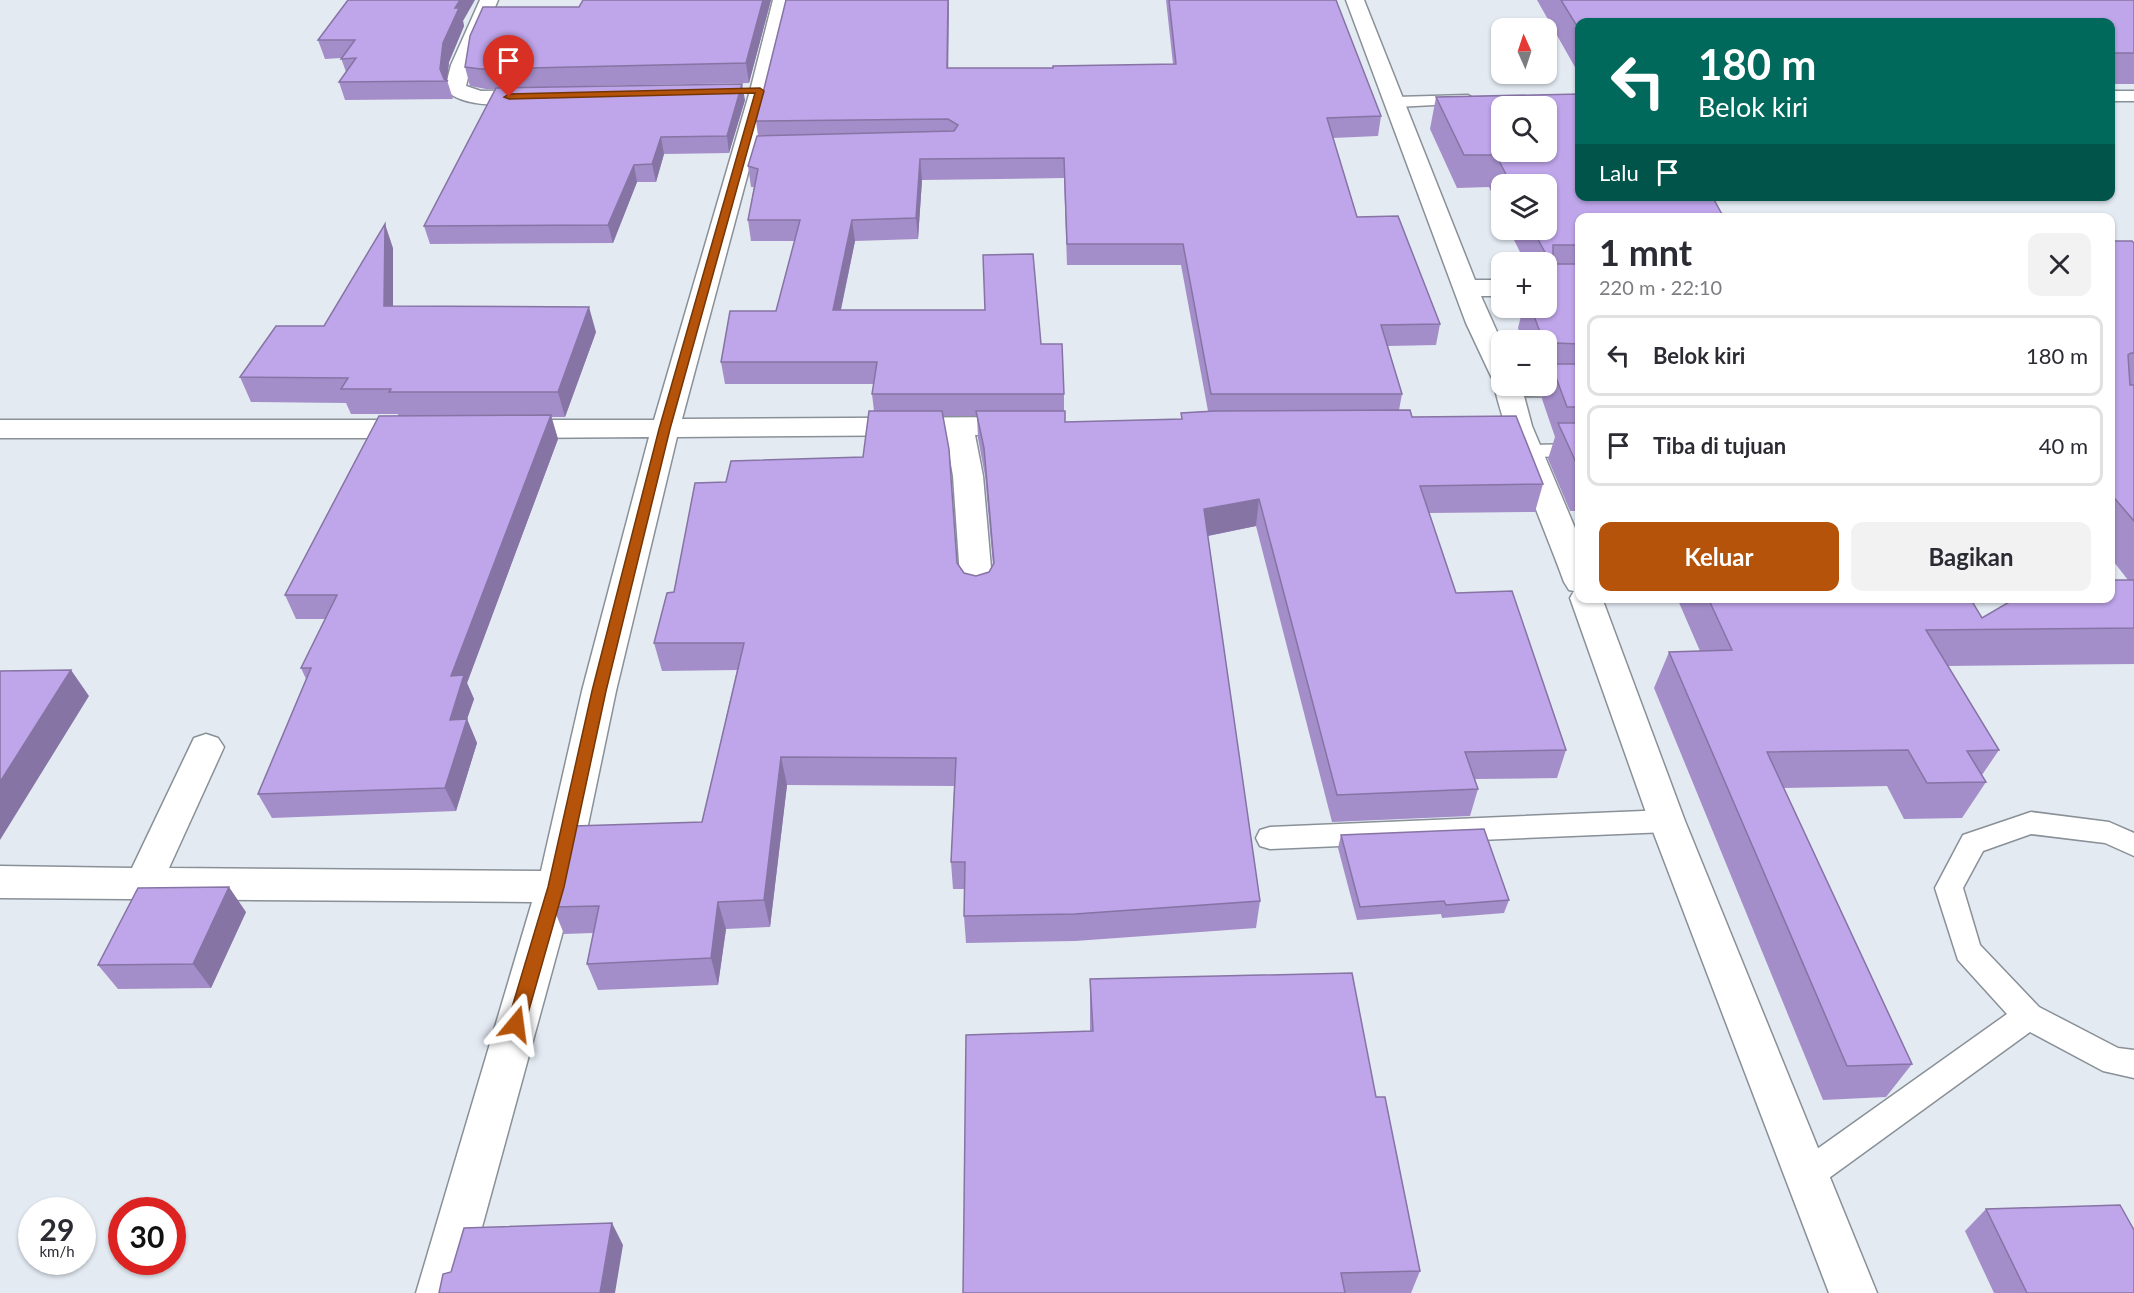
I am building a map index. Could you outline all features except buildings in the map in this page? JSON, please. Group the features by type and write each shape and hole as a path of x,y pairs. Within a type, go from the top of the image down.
{"street":[{"path":"489,0 460,65 455,88 459,93 470,96 557,96"},
{"path":"440,1293 556,887 599,691 665,429 750,149 748,91 782,0"},
{"path":"1355,0 1466,288 1491,347"},
{"path":"1466,288 1491,288"},
{"path":"1557,387 1575,389"},
{"path":"1508,396 1514,435 1575,571"},
{"path":"487,429 1045,426"},
{"path":"959,427 968,476 977,591"},
{"path":"0,429 439,429"},
{"path":"1588,603 1667,821 1853,1293"},
{"path":"144,882 206,747"},
{"path":"0,882 556,887"}],"lane":[{"path":"2115,96 2134,96"},
{"path":"1396,102 1488,100"},
{"path":"1514,435 1575,449"},
{"path":"1270,838 1667,821"},
{"path":"2134,845 2109,833 2031,823 1973,843 1949,888 1968,951 2028,1016 2114,1061 2134,1064"},
{"path":"1807,1175 2028,1016"}],"route":[{"path":"509,97 760,91 665,429 599,691 556,887 516,1024"}]}
